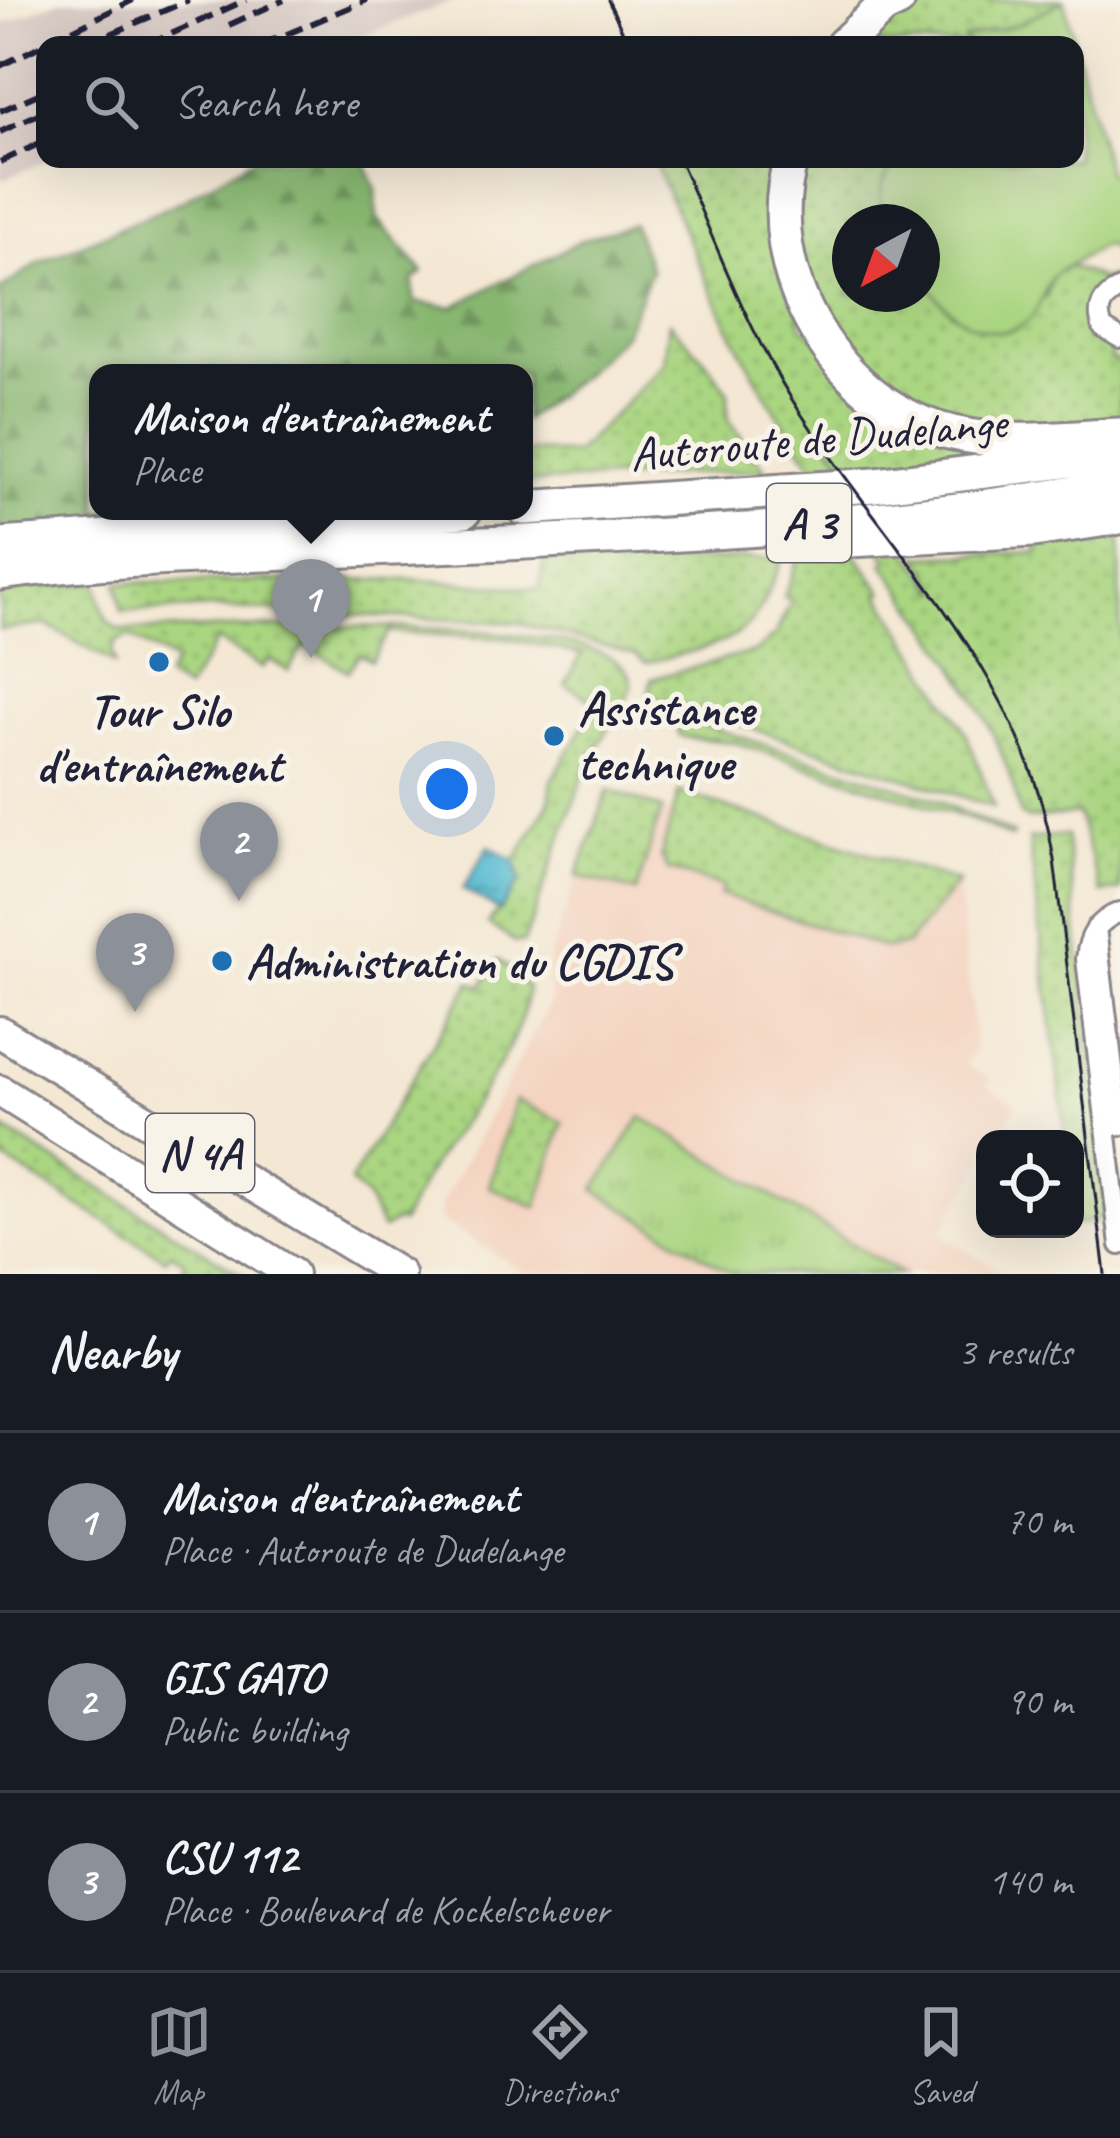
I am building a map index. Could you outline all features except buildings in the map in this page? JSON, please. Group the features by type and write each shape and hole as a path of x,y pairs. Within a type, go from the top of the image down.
{"highway":[{"path":"852,36 883,7 898,0"},
{"path":"788,168 784,214 790,267 805,310 824,343 854,379 905,416 951,433 1013,442 1120,435"},
{"name":"Autoroute de Dudelange","path":"533,507 874,485 1120,454"},
{"name":"Autoroute de Dudelange","path":"0,573 220,556 667,537 1003,504 1120,485"},
{"name":"A 3","path":"667,537 801,542 1034,530 1120,517"},
{"path":"0,545 341,520"}],"main road":[{"name":"N 4A","path":"0,1032 392,1272"},
{"name":"N 4A","path":"0,1091 292,1274"}],"street":[{"path":"1120,289 1105,298 1099,314 1102,328 1120,338"},
{"path":"1120,912 1096,928 1087,941 1086,959 1120,1245"},
{"path":"1096,928 1120,1126"}],"shaded area":[{"path":"60,0 455,0 363,36 36,36 36,165 0,181 0,25"},
{"path":"608,790 673,813 661,856 667,869 724,887 721,894 906,945 958,882 976,1049 966,1065 990,1079 987,1086 1017,1105 1002,1130 976,1130 976,1174 940,1234 1006,1274 526,1274 442,1221 440,1206 550,1003 549,957"}],"green space":[{"path":"929,0 1064,0 1019,24 976,36 868,36 907,8"},
{"path":"1064,0 1073,36 975,36 1019,24"},
{"path":"1084,79 1108,174 1120,176 1120,247 1114,251 1105,244 1054,275 1023,325 1001,332 987,330 972,325 940,300 940,204 881,204 891,168 1084,168"},
{"path":"237,168 367,168 376,189 377,218 423,272 413,280 414,302 453,307 582,240 633,224 651,270 625,333 533,413 533,364 89,364 89,520 95,520 0,533 0,290 40,262 182,201"},
{"path":"657,168 778,168 802,327 974,447 975,457 848,466 823,434 937,592 918,556 1039,552 1037,540 1120,530 1120,890 1101,893 1078,814 1027,819 1020,815 999,746 965,682 883,563 888,559 821,467 815,468 789,432 707,281"},
{"path":"800,168 891,168 883,204 832,204 832,312 940,312 940,297 952,313 1046,297 1052,275 1067,265 1100,279 1114,277 1095,293 1088,312 1093,330 1112,345 1111,359 1120,362 1120,421 1011,429 929,413 862,371 821,314 799,244"},
{"path":"669,322 728,391 728,420 766,470 533,483 533,451 575,454 664,364"},
{"path":"854,552 883,592 879,593 967,735 994,807 649,695 651,679 757,651 776,634 792,600 784,598 799,556"},
{"path":"782,558 759,609 735,636 646,663 635,654 520,623 213,608 122,612 117,583 410,579 540,589 543,560"},
{"path":"97,583 106,618 122,630 404,627 490,632 564,642 614,660 632,687 587,766 524,942 515,942 488,924 520,880 515,861 549,803 552,780 597,703 565,684 582,654 509,639 389,632 371,661 359,654 348,671 305,645 288,671 269,659 262,668 217,640 186,690 166,678 175,662 129,636 115,642 115,664 45,624 0,630 0,588"},
{"path":"678,717 932,798 1013,835 733,742 684,737 678,734"},
{"path":"608,790 662,809 636,892 577,876"},
{"path":"679,792 958,882 906,945 885,948 720,895 723,887 667,869 661,856"},
{"path":"1066,835 1109,1203 1098,1220 1084,1223 1084,1130 1065,1130 1029,839"},
{"path":"498,960 517,973 527,988 516,1031 401,1223 382,1229 366,1197 350,1182 471,982 481,987"},
{"path":"515,1100 563,1122 537,1207 489,1187"},
{"path":"641,1117 902,1274 733,1274 595,1190"},
{"path":"0,1127 241,1274 181,1274 185,1261 170,1253 166,1259 0,1157"}],"water":[{"path":"489,846 515,861 520,880 500,911 463,889"}],"tram line":[{"path":"608,0 625,36"},
{"path":"683,168 774,370 829,455 948,616 1014,729 1038,792 1054,860 1105,1274"}],"railway":[{"path":"60,36 133,0"},
{"path":"106,36 189,0"},
{"path":"167,36 246,0"},
{"path":"229,25 284,0"},
{"path":"282,36 367,0"},
{"path":"0,66 36,48"},
{"path":"0,111 36,95"},
{"path":"0,132 36,115"},
{"path":"0,162 36,145"}],"place":[{"name":"Maison d'entraînement","path":"311,658"},
{"name":"Tour Silo d'entraînement","path":"159,662"},
{"name":"Assistance technique","path":"554,736"},
{"name":"GIS GATO","path":"239,901"},
{"name":"Administration du CGDIS","path":"222,961"},
{"name":"CSU 112","path":"135,1012"}]}
